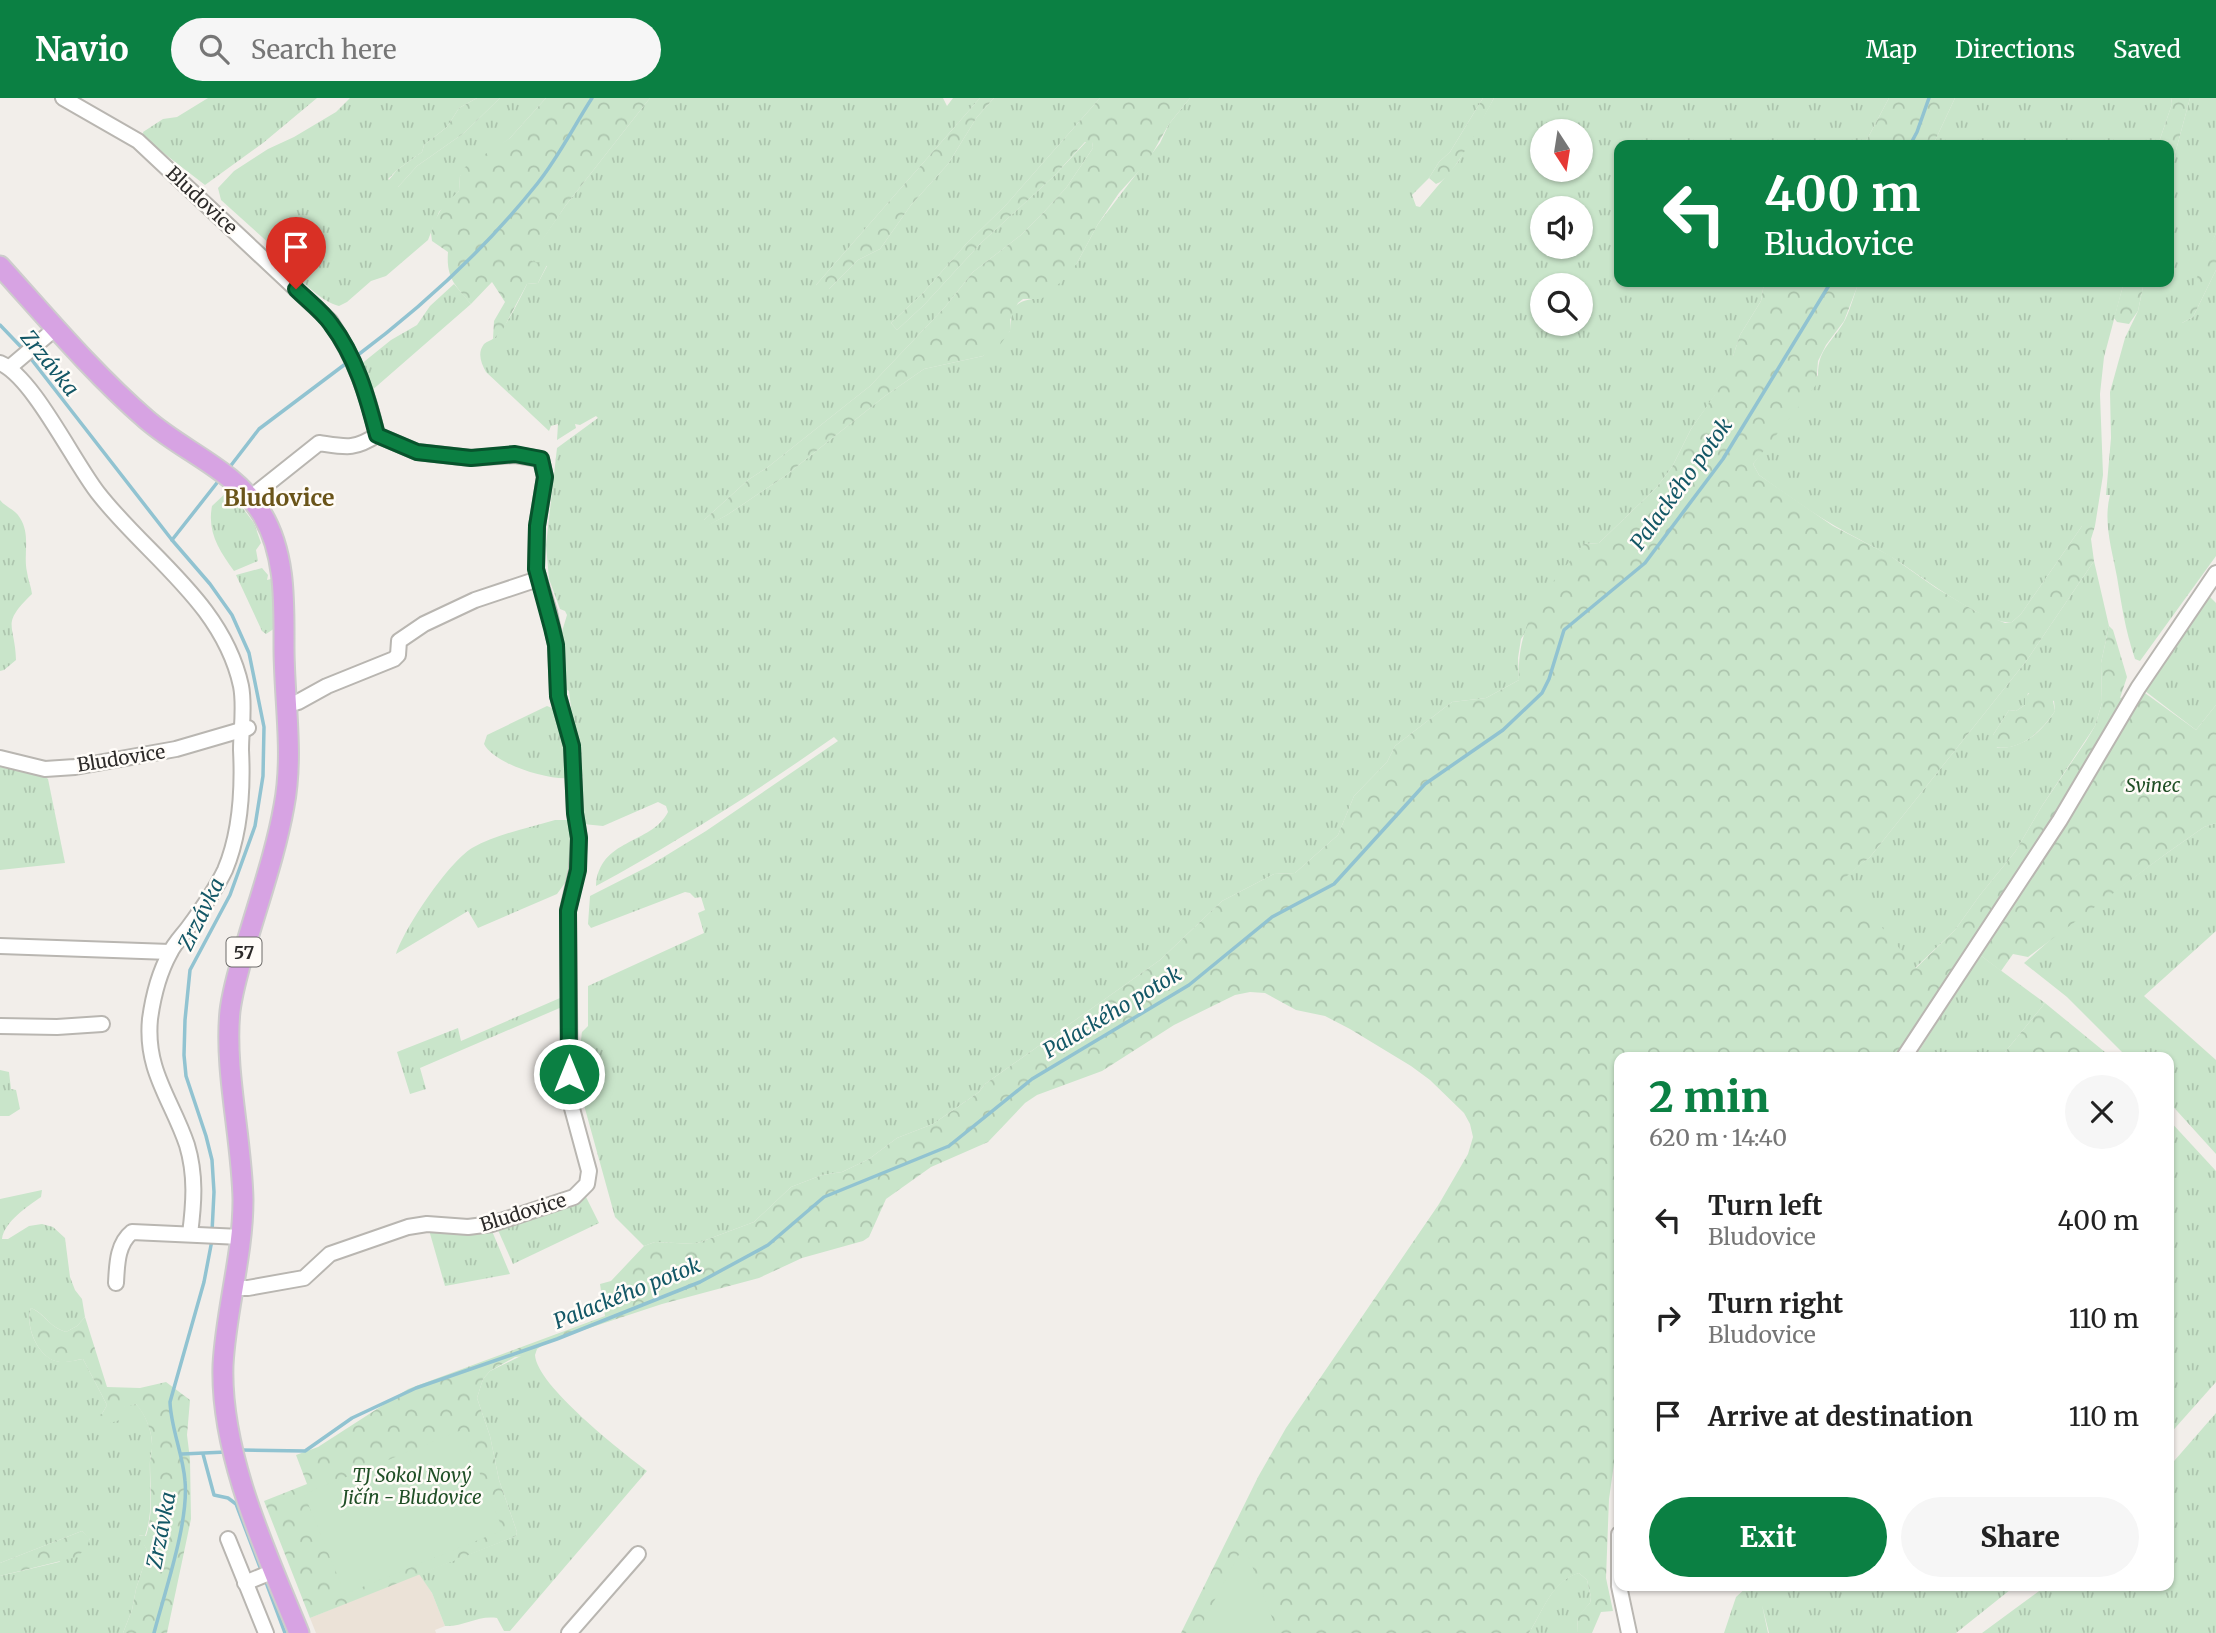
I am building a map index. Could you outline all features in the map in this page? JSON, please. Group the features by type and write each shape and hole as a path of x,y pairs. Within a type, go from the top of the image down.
{"main road":[{"name":"57","path":"0,266 145,419 224,472 250,498 269,528 279,561 284,603 288,752 285,803 238,971 229,1019 242,1176 232,1237 234,1288 223,1364 224,1391 233,1450 267,1574 299,1633"}],"street":[{"name":"Bludovice","path":"63,98 138,141 330,321 348,349 368,397 377,435 417,452 471,458 515,454 541,459 545,477 537,526 536,569 556,645 558,696 572,746 579,838 578,870 568,911 570,1101 589,1171 587,1184 574,1197 492,1224 468,1227 432,1224 408,1227 333,1252 303,1278 248,1289 234,1288"},
{"path":"56,328 9,364 28,385 98,493 171,570 207,613 231,650 242,689 245,729 242,805 226,867 209,900 170,952 155,993 150,1021 150,1048 162,1092 186,1143 192,1165 195,1234"},
{"path":"250,498 319,443 359,447 377,435"},
{"path":"1907,1052 2060,820 2138,688 2216,573"},
{"path":"286,705 394,659 398,655 397,645 401,639 433,619 475,600 538,579"},
{"name":"Bludovice","path":"0,758 45,769 75,766 176,750 245,729"},
{"path":"0,946 170,952"},
{"path":"0,1026 57,1027 103,1024"},
{"path":"116,1283 118,1257 124,1240 135,1231 232,1237"},
{"path":"228,1539 266,1633"},
{"path":"569,1633 638,1554"},
{"path":"245,1583 267,1574"},
{"path":"1620,1591 1629,1633"}],"shaded area":[{"path":"419,1573 432,1593 445,1626 435,1630 436,1633 316,1633 310,1618"}],"green space":[{"path":"208,98 317,98 263,143 205,185 144,138 143,132 163,119 177,117"},
{"path":"350,98 477,98 459,108 447,127 424,145 422,152 388,179 398,187 417,166 464,133 500,98 546,98 510,138 460,176 459,191 439,212 428,240 386,276 371,281 339,306 320,296 302,281 292,271 293,265 221,200 218,188 234,171 336,112"},
{"path":"477,98 500,98 464,133 417,166 398,187 387,190 384,186 397,170 422,152 424,145 447,127 459,108"},
{"path":"546,98 650,98 566,205 529,260 547,265 538,283 527,284 503,329 493,339 494,321 505,302 492,282 471,304 450,275 448,252 432,241 431,233 443,206 459,191 460,176 465,167 510,138"},
{"path":"650,98 943,98 947,106 953,98 980,98 816,285 829,289 858,260 880,249 911,205 948,164 977,117 994,98 1100,98 1006,205 891,323 897,330 981,243 1054,176 1086,142 1092,142 1093,148 1066,188 1021,235 973,272 945,307 870,386 748,480 704,520 704,525 708,525 785,476 885,396 924,369 983,356 1010,331 1012,315 1020,302 1041,298 1077,263 1098,224 1160,143 1169,124 1190,98 1483,98 1450,152 1412,195 1416,206 1420,207 1458,162 1494,98 1889,98 1867,140 1614,140 1614,287 1763,287 1761,301 1740,335 1733,356 1733,370 1691,429 1672,467 1656,488 1599,543 1584,544 1521,639 1519,680 1486,698 1452,702 1395,746 1387,762 1354,796 1338,835 1295,873 1274,874 1222,901 1160,960 933,1124 897,1138 869,1159 842,1172 822,1175 791,1187 754,1222 695,1244 655,1242 644,1246 615,1217 579,1087 578,1063 582,1032 588,1026 588,986 704,933 698,913 705,910 701,897 695,898 685,892 591,928 588,924 590,896 649,866 706,831 838,741 834,737 717,815 596,886 599,870 606,859 616,850 650,831 668,812 666,806 658,802 603,826 583,824 578,780 582,781 583,777 579,773 569,691 564,688 560,638 567,615 560,609 549,579 546,545 557,448 598,418 596,416 580,425 575,424 576,428 557,440 558,424 551,426 549,431 486,372 480,354 484,344 494,338 504,326 527,284 538,283 547,266 528,260 566,205"},
{"path":"980,98 994,98 977,117 948,164 911,205 880,249 858,260 829,289 819,292 816,285"},
{"path":"1100,98 1190,98 1169,124 1148,161 1119,193 1068,276 1041,299 1023,299 1018,303 1010,320 1010,331 999,346 983,356 924,369 885,396 785,476 727,515 704,525 704,520 748,480 870,386 945,307 973,272 1021,235 1042,214 1066,188 1093,148 1092,142 1085,142 1054,176 981,243 897,330 891,323 1006,205"},
{"path":"1483,98 1494,98 1460,159 1443,180 1436,184 1429,178 1439,162 1450,152"},
{"path":"1889,98 1955,98 1935,140 1867,140"},
{"path":"1955,98 2171,98 2172,104 2160,140 1935,140"},
{"path":"2171,98 2190,98 2174,158 2174,140 2160,140 2172,104"},
{"path":"2190,98 2216,98 2216,233 2182,323 2193,317 2216,270 2216,556 2140,661 2135,659 2126,628 2108,526 2110,495 2106,495 2111,438 2110,392 2125,338 2138,311 2143,287 2174,287 2174,158"},
{"path":"2216,233 2216,270 2193,317 2182,323 2179,319"},
{"path":"454,284 471,304 370,392 360,365 391,340 417,325 430,306"},
{"path":"1763,287 1857,287 1844,321 1818,361 1816,385 1753,464 1759,475 1833,526 1889,555 1975,611 2005,623 2012,622 2021,614 2082,526 2095,526 2091,539 2094,561 2027,660 1870,857 1842,880 1916,968 1955,930 2015,852 2095,726 2102,703 2101,663 2109,626 2113,630 2127,677 2120,698 2129,696 2138,688 2196,730 2216,705 2216,823 2204,827 2167,853 2028,957 2013,954 2001,971 1980,955 1958,975 1907,1052 1614,1052 1614,1464 1609,1499 1606,1578 1613,1611 1601,1612 1592,1633 1577,1633 1578,1616 1590,1603 1591,1597 1587,1580 1579,1573 1555,1590 1529,1633 1181,1633 1258,1477 1286,1428 1439,1204 1468,1154 1473,1137 1464,1113 1430,1080 1411,1066 1325,1016 1296,1010 1265,993 1250,992 1235,995 1174,1025 1102,1071 1037,1095 1025,1103 988,1142 931,1167 886,1199 869,1237 863,1241 802,1258 759,1278 662,1304 568,1335 543,1345 537,1349 535,1355 515,1357 490,1371 483,1379 477,1398 490,1436 499,1480 517,1532 516,1536 310,1618 264,1501 307,1484 296,1455 318,1447 408,1389 605,1316 600,1284 611,1281 644,1246 655,1242 695,1244 754,1222 791,1187 822,1175 842,1172 869,1159 897,1138 933,1124 1160,960 1222,901 1274,874 1295,873 1338,835 1354,796 1387,762 1395,746 1452,702 1486,698 1519,680 1519,658 1523,639 1536,606 1584,544 1599,543 1656,488 1672,467 1691,429 1732,370 1733,356 1740,335 1761,301"},
{"path":"1857,287 2123,287 2104,357 2100,394 2103,475 2095,526 2082,526 2021,614 2012,622 1986,616 1953,598 1888,555 1806,508 1759,475 1753,464 1818,375 1823,352 1849,311"},
{"path":"2123,287 2143,287 2138,311 2129,324 2117,322 2114,318"},
{"path":"229,490 254,523 261,543 256,550 258,561 234,571 219,548 211,524 212,506"},
{"path":"0,500 18,515 23,524 27,575 32,594 13,619 16,660 0,671"},
{"path":"2094,561 2109,626 2101,663 2102,703 2095,726 2015,852 1955,930 1915,968 1841,880 1870,857 2027,660","holes":["2028,693 2054,701 2055,711 2044,726 2030,738 2015,745 1997,748 1993,735 2009,710 2016,711 2025,705"]},
{"path":"262,568 268,575 267,580 271,579 275,603 275,628 266,634 262,631 236,575"},
{"path":"2209,596 2216,603 2216,705 2196,730 2145,691"},
{"path":"2032,690 2044,691 2052,696 2055,711 2043,727 2020,744 2012,747 1992,747 1993,735 2009,710 2016,711 2025,705 2025,698"},
{"path":"547,706 557,710 565,736 570,778 549,777 523,770 499,758 484,744 487,735"},
{"path":"0,763 43,775 48,779 65,863 0,870"},
{"path":"555,820 568,820 571,826 572,849 565,883 557,894 478,928 468,911 396,954 428,896 462,856 492,839"},
{"path":"2216,823 2216,931 2144,996 2216,1060 2216,1154 2174,1108 2174,1052 2122,1052 2067,997 2024,963 2058,933 2204,827"},
{"path":"1980,955 2045,1003 2005,1052 1918,1052"},
{"path":"560,998 562,1007 420,1068 426,1089 410,1094 397,1052 458,1028 461,1041"},
{"path":"2045,1003 2105,1052 2005,1052"},
{"path":"0,1070 9,1072 11,1089 16,1090 20,1109 9,1116 0,1116"},
{"path":"2174,1126 2216,1171 2216,1382 2174,1429"},
{"path":"42,1190 41,1197 23,1210 7,1227 2,1239 8,1239 29,1226 42,1224 53,1227 65,1238 70,1277 82,1299 85,1317 77,1326 66,1332 31,1308 30,1324 35,1341 46,1356 53,1360 64,1362 83,1359 107,1405 102,1414 136,1404 145,1417 151,1434 149,1517 145,1536 139,1535 147,1555 123,1633 0,1633 0,1576 59,1562 90,1539 82,1531 0,1563 0,1199"},
{"path":"585,1195 599,1223 513,1264 497,1228"},
{"path":"429,1230 477,1234 492,1231 510,1274 445,1286"},
{"path":"31,1308 66,1332 77,1326 85,1317 107,1387 140,1388 166,1382 190,1400 187,1435 191,1519 167,1633 123,1633 147,1555 146,1548 137,1535 146,1536 150,1518 152,1441 148,1424 136,1404 124,1407 120,1420 100,1426 96,1416 102,1414 107,1405 83,1359 60,1362 46,1356 32,1332 29,1315"},
{"path":"523,1355 535,1355 539,1368 564,1400 647,1471 510,1631 504,1631 497,1618 445,1626 432,1593 419,1574 516,1536 517,1532 499,1480 490,1436 477,1398 483,1379 490,1371"},
{"path":"2216,1413 2216,1633 1982,1633 2039,1591 2174,1591 2174,1461"},
{"name":"TJ Sokol Nový Jičín - Bludovice","path":"462,1430 503,1530 345,1594 304,1494"},
{"path":"82,1531 90,1538 87,1547 77,1557 0,1576 0,1563"},
{"path":"1244,1545 1278,1633 1197,1633"},
{"path":"1579,1573 1587,1580 1591,1597 1590,1603 1578,1617 1577,1633 1529,1633 1555,1589"},
{"path":"1743,1591 2009,1591 1956,1633 1769,1633 1762,1605 1768,1633 1724,1633 1736,1597"}],"waterway":[{"path":"354,358 428,298 496,232 545,174 592,98"},
{"name":"Palackého potok","path":"1913,140 1929,98"},
{"name":"Palackého potok","path":"241,1450 305,1451 352,1418 416,1388 557,1339 700,1282 768,1245 824,1197 949,1146 1032,1079 1189,985 1272,917 1334,884 1425,784 1503,730 1542,693 1564,630 1645,563 1723,459 1828,287"},
{"name":"Zrzávka","path":"0,325 23,349"},
{"name":"Zrzávka","path":"28,355 172,540 210,584 232,615 249,653 264,727 263,776 255,826 230,895 190,970 185,1020 186,1076 212,1160 212,1232"},
{"path":"229,468 259,429 348,362"},
{"path":"172,540 220,479"},
{"name":"Zrzávka","path":"154,1633 175,1557 185,1498 184,1471 170,1402 204,1282 212,1240"},
{"name":"Palackého potok","path":"182,1454 226,1452"},
{"path":"203,1454 214,1495 228,1498 236,1504 261,1570"},
{"path":"264,1577 285,1633"}],"district":[{"name":"Bludovice","path":"279,497"}],"route":[{"path":"296,289 330,321 348,349 368,397 377,435 417,452 471,458 515,454 541,459 545,477 537,526 536,569 556,645 558,696 572,746 579,838 578,870 568,911 569,1074"}],"park label":[{"name":"Svinec","path":"2153,785"}]}
